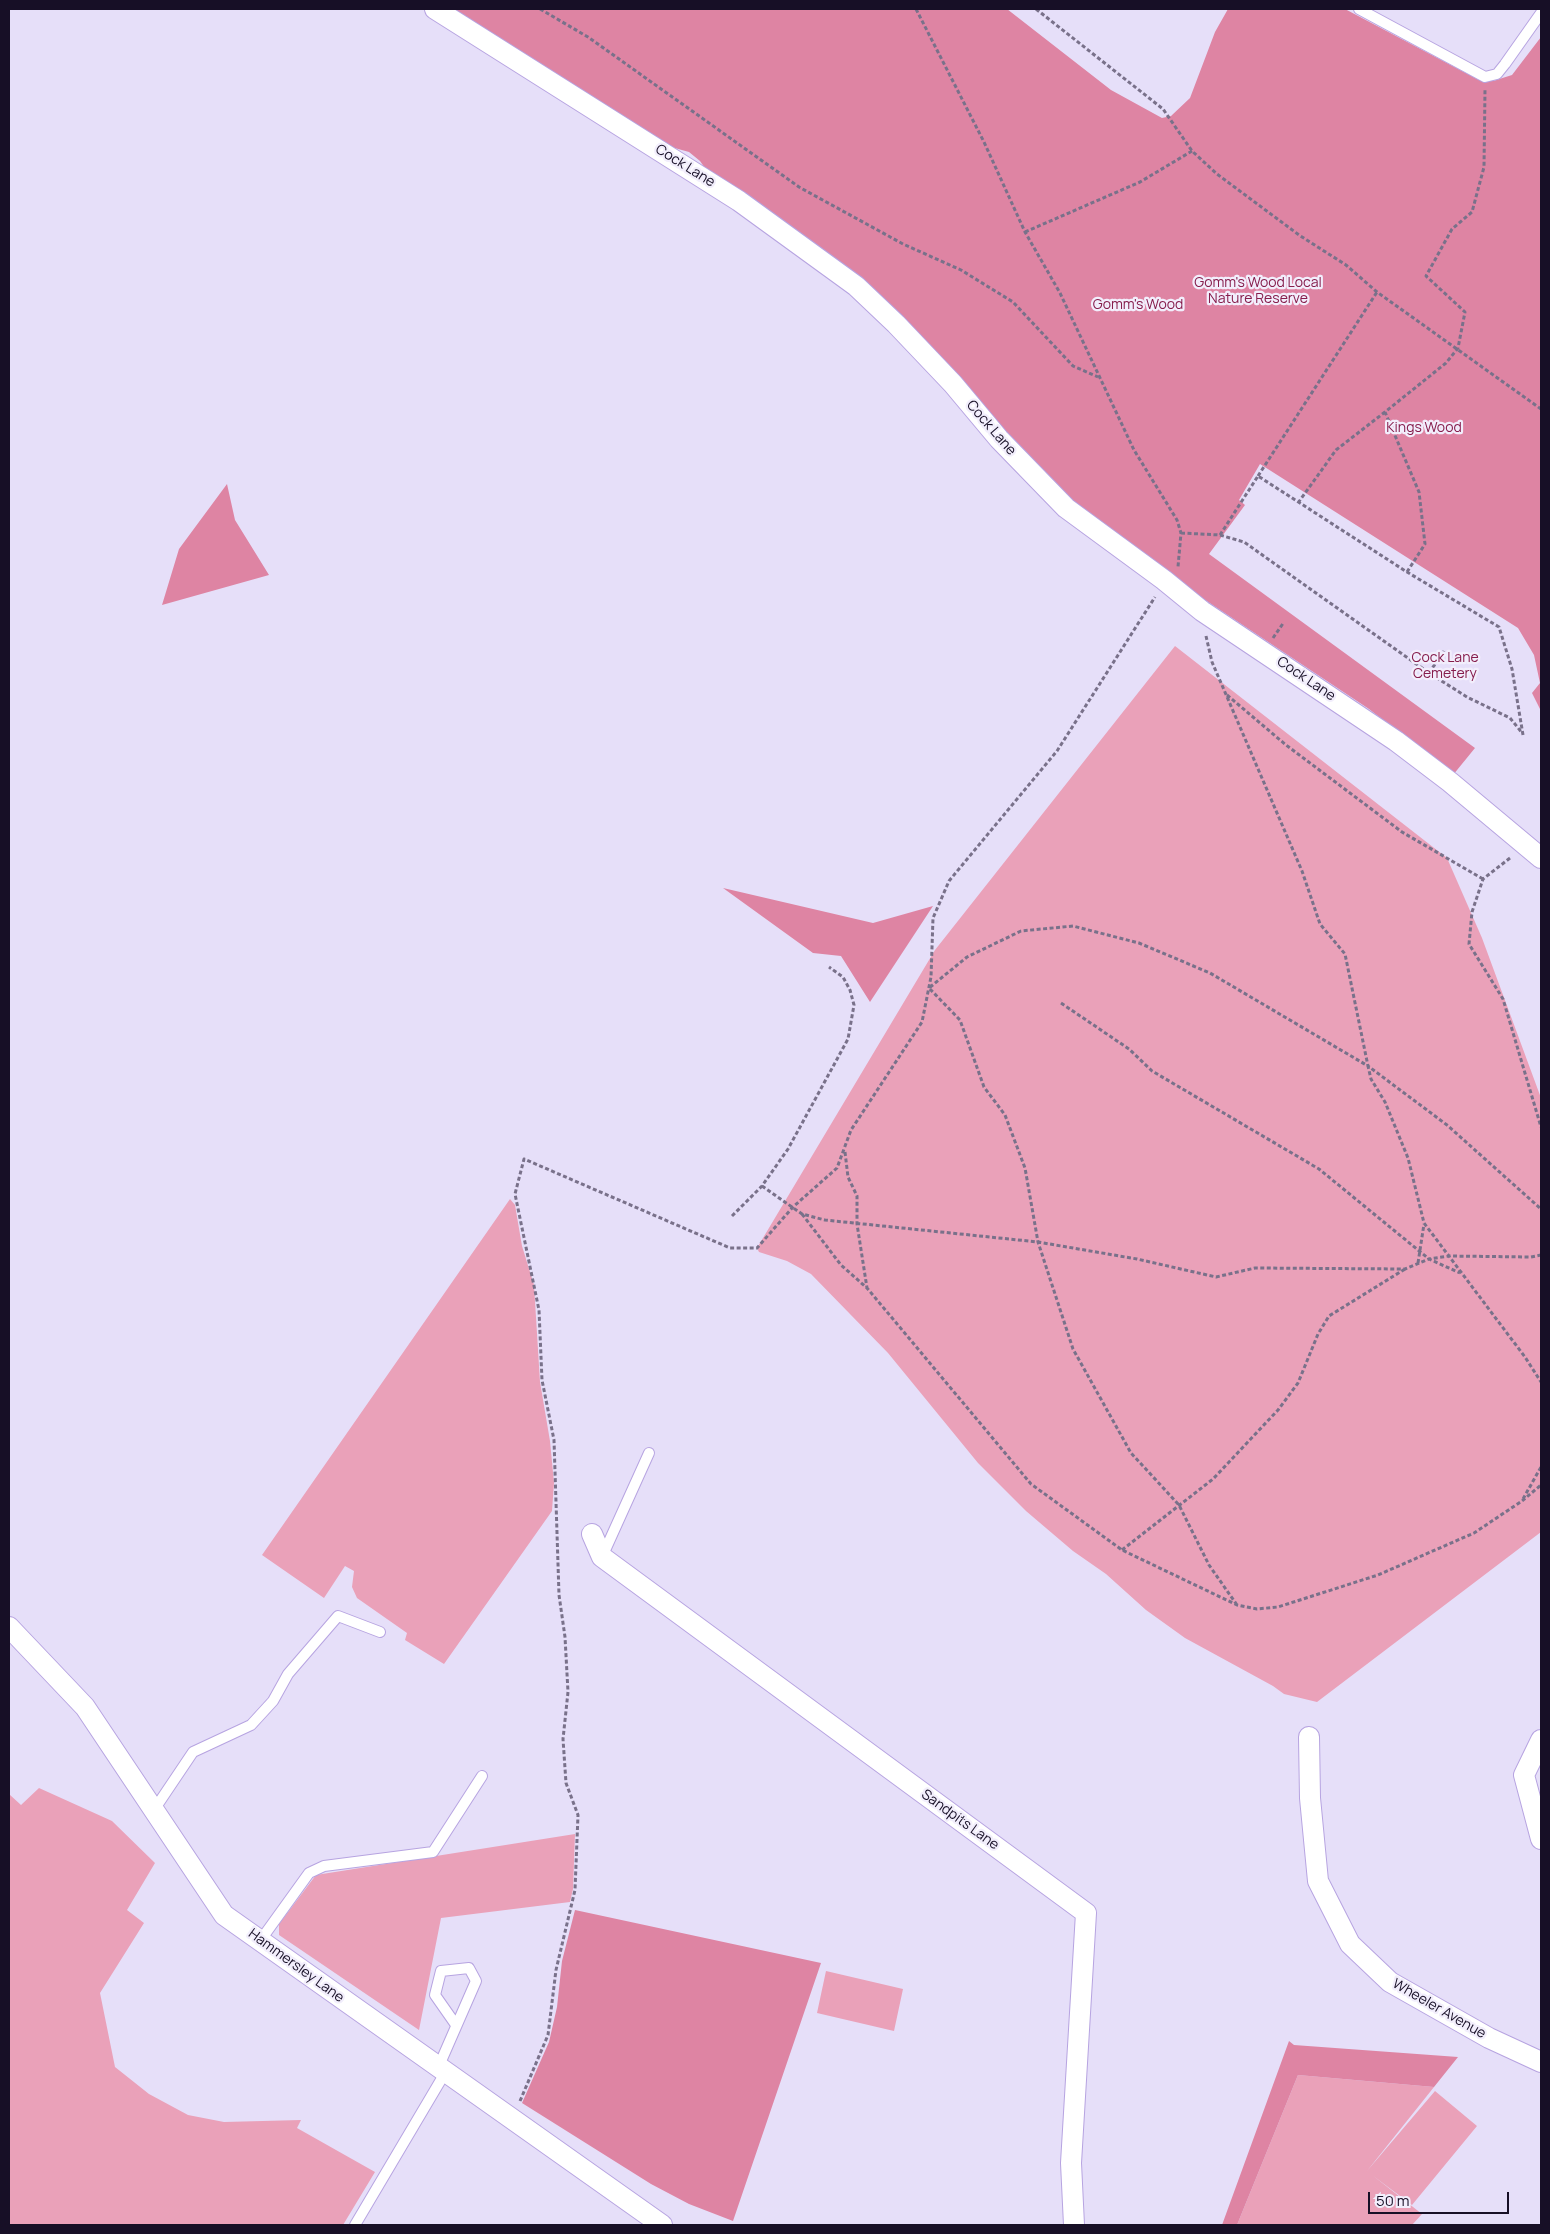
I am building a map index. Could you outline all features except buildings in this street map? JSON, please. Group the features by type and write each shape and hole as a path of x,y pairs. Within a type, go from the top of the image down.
{"street":[{"name":"Cock Lane","path":"435,9 739,201 782,230 856,286 896,324 953,384 999,439 1066,508 1164,580 1202,611 1396,740 1450,782 1541,858"},
{"path":"592,1534 602,1557"},
{"name":"Sandpits Lane","path":"602,1557 1086,1913 1070,2163 1074,2225"},
{"name":"Hammersley Lane","path":"9,1627 85,1707 224,1914 662,2225"},
{"name":"Wheeler Avenue","path":"1309,1737 1310,1798 1318,1881 1350,1944 1390,1982 1489,2038 1541,2062"},
{"path":"1541,1740 1524,1774 1541,1839"}],"lane":[{"path":"1359,9 1485,77 1497,74 1506,64 1541,13"},
{"path":"602,1557 649,1453"},
{"path":"154,1810 194,1752 251,1725 273,1701 288,1674 338,1616 380,1632"},
{"path":"260,1941 309,1873 324,1866 433,1852 482,1776"},
{"path":"355,2225 442,2070 456,2025 476,1981 469,1968 440,1971 435,1995 456,2025"}],"path":[{"path":"540,9 588,37 799,187 903,244 961,270 1013,302 1073,366 1098,378"},
{"path":"916,9 984,142 1025,232 1060,294 1098,378 1134,450 1177,520 1181,533 1178,568"},
{"path":"1036,9 1163,109 1192,151 1217,174 1299,235 1346,265 1377,292 1541,409"},
{"path":"1298,503 1336,450 1446,362 1458,348 1465,312 1426,276 1452,229 1472,212 1484,167 1485,77"},
{"path":"1025,232 1140,182 1192,151"},
{"path":"1220,535 1377,292"},
{"path":"1385,412 1419,492 1425,544 1407,572"},
{"path":"1181,533 1220,535 1244,542 1429,673 1510,718 1523,735 1512,669 1499,627 1407,572 1258,476"},
{"path":"931,977 933,918 949,881 1057,751 1158,591"},
{"path":"1202,611 1212,662 1302,871 1320,924 1345,954 1371,1080 1386,1102 1408,1158 1424,1223 1418,1264"},
{"path":"1429,673 1444,651"},
{"path":"1226,694 1286,745 1402,832 1484,880"},
{"path":"1522,844 1519,851 1484,880 1472,912 1469,944 1503,998 1541,1127"},
{"path":"1237,1605 1208,1565 1180,1505 1131,1453 1072,1349 1038,1242 1025,1168 1005,1115 984,1087 960,1020 929,988 967,957 1020,931 1073,926 1140,943 1210,973 1368,1066 1447,1125 1541,1209"},
{"path":"732,1216 762,1186 788,1149 848,1039 854,1005 850,990 843,976 829,967"},
{"path":"1061,1003 1129,1049 1152,1072 1319,1169 1429,1259 1463,1274"},
{"path":"844,1150 848,1177 857,1196 857,1224 867,1288"},
{"path":"762,1186 802,1214 841,1265 867,1288 1032,1484 1122,1550 1237,1605 1257,1609 1278,1607 1378,1575 1474,1532 1522,1501 1541,1485"},
{"path":"802,1214 857,1224 1038,1242 1136,1259 1216,1277 1255,1268 1405,1269"},
{"path":"1424,1223 1541,1382"},
{"path":"1122,1550 1213,1479 1278,1410 1298,1383 1318,1334 1329,1316 1405,1269 1429,1259 1449,1256 1541,1255"},
{"path":"1522,1501 1541,1467"}],"shaded area":[{"path":"1175,646 1447,858 1482,938 1541,1098 1541,1532 1317,1702 1284,1694 1273,1686 1185,1638 1146,1610 1106,1574 1073,1551 1026,1511 978,1463 888,1353 811,1274 787,1261 759,1252 757,1248 935,950"},
{"path":"510,1199 515,1205 522,1246 534,1285 540,1382 550,1441 554,1483 552,1511 444,1664 405,1640 407,1633 357,1598 352,1587 354,1571 345,1566 324,1598 262,1555"},
{"path":"39,1788 112,1821 155,1863 127,1910 144,1923 100,1993 115,2067 149,2094 188,2115 224,2122 301,2120 297,2128 375,2172 343,2225 9,2225 9,1794 21,1805"},
{"path":"575,1834 573,1889 570,1902 441,1918 419,2030 279,1935 279,1924 316,1875"},
{"path":"826,1971 903,1989 894,2031 817,2013"},
{"path":"1298,2075 1434,2087 1367,2171 1435,2091 1477,2126 1412,2205 1372,2175 1422,2214 1412,2225 1237,2225"}],"green space":[{"name":"Gomm's Wood","path":"450,9 1007,9 1111,90 1162,118 1171,116 1190,98 1215,32 1228,9 1345,9 1479,80 1493,81 1512,75 1541,37 1541,711 1532,693 1540,683 1534,655 1518,628 1260,464 1239,500 1245,505 1209,554 1475,748 1453,775 1369,709 1196,594 1067,503 854,275 798,231 707,171 700,161 689,152 664,145"},
{"path":"227,484 235,520 269,575 162,605 179,549"},
{"path":"723,888 873,923 933,906 870,1002 841,956 813,953"},
{"path":"575,1910 821,1963 733,2221 689,2204 651,2184 522,2103 549,2042 557,2007 562,1961"},
{"path":"1289,2041 1294,2045 1458,2057 1434,2087 1298,2075 1237,2225 1222,2225"}],"park label":[{"name":"Gomm's Wood Local Nature Reserve","path":"1258,292"},
{"name":"Kings Wood","path":"1424,428"},
{"name":"Cock Lane Cemetery","path":"1445,666"}]}
